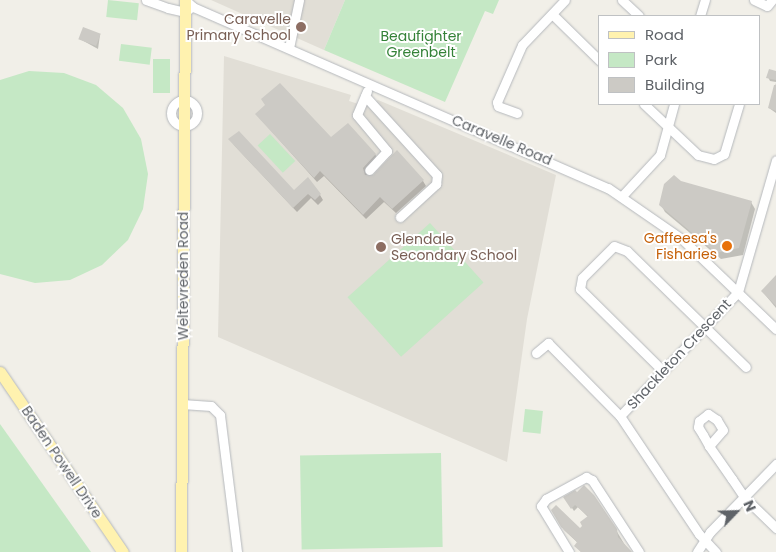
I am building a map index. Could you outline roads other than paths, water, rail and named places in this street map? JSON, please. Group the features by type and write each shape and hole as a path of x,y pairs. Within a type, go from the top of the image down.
{"main road":[{"name":"Weltevreden Road","path":"181,552 183,99 187,5"},
{"name":"Baden Powell Drive","path":"0,372 124,552"}],"street":[{"name":"Caravelle Road","path":"146,0 187,5 574,171 622,196 682,239 776,329"},
{"path":"289,48 299,0"},
{"path":"517,113 498,106 497,102 522,45 565,0"},
{"path":"622,0 638,15"},
{"path":"700,15 705,0"},
{"path":"754,0 764,6 772,0"},
{"path":"552,14 598,58"},
{"path":"369,170 387,151 358,117 359,104 365,96 370,83"},
{"path":"365,96 437,175 436,184 400,217"},
{"path":"645,105 698,155 720,158 724,154 739,105"},
{"path":"622,196 658,159 674,105"},
{"path":"738,292 776,160"},
{"path":"663,371 582,292 581,280 601,257 614,246 623,248 746,367"},
{"name":"Shackleton Crescent","path":"716,552 704,540 620,416 738,292"},
{"path":"536,353 548,343 620,416"},
{"path":"182,404 211,406 220,415 237,552"},
{"path":"710,446 744,497 776,528"},
{"path":"697,552 704,540 776,464"},
{"path":"568,552 542,506 546,499 586,477 592,480 640,552"}],"place":[{"name":"Caravelle Primary School","path":"301,27"},
{"name":"Gaffeesa's Fisharies","path":"727,246"},
{"name":"Glendale Secondary School","path":"381,247"}],"park label":[{"name":"Beaufighter Greenbelt","path":"421,44"}]}
